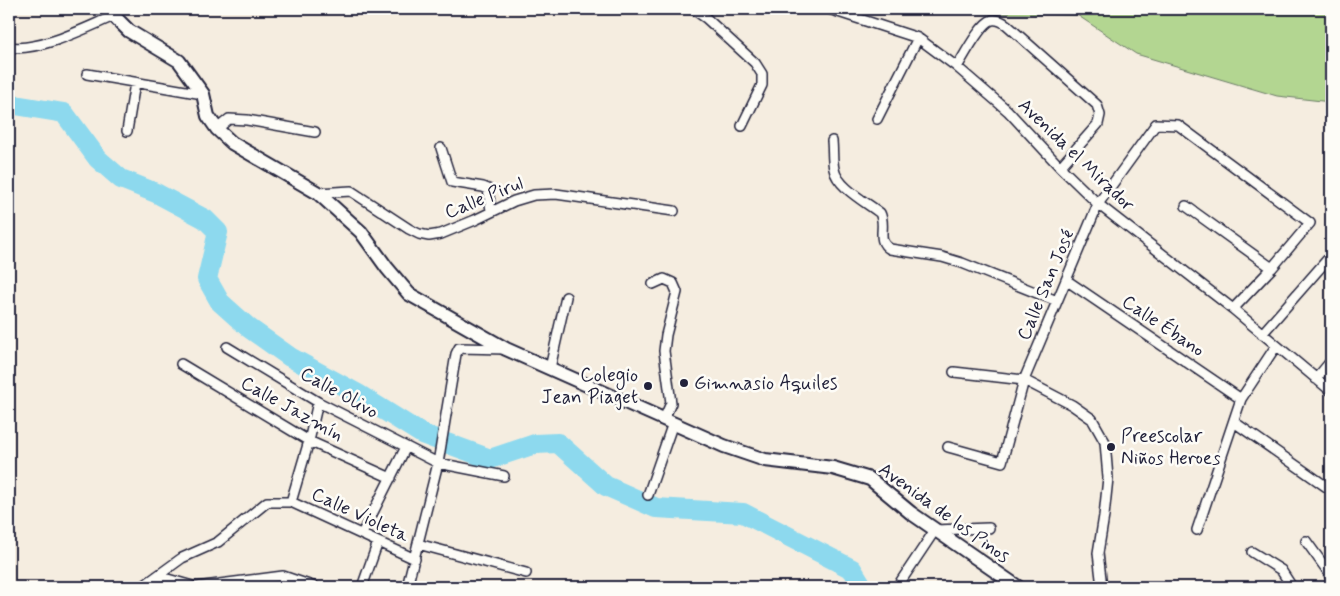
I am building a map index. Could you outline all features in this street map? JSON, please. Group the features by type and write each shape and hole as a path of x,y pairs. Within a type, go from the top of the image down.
{"street":[{"path":"693,9 706,18 755,63 762,74 762,85 742,126"},
{"name":"Avenida el Mirador","path":"829,9 918,38 957,67 1008,111 1060,167 1098,204 1233,309 1331,391"},
{"path":"9,47 17,49 42,45 113,13"},
{"name":"Avenida de los Pinos","path":"113,13 129,32 179,61 203,94 208,116 217,129 232,143 318,193 361,232 408,294 506,350 724,446 765,460 833,468 870,479 1003,584 1018,587"},
{"path":"957,67 983,26 990,20 997,20 1005,24 1097,105 1100,115 1098,124 1060,167"},
{"path":"877,119 918,38"},
{"path":"86,74 203,94"},
{"path":"127,131 135,83"},
{"path":"217,129 229,119 247,120 316,132"},
{"name":"Calle San José","path":"948,447 1002,462 1024,380 1098,204 1156,124 1178,125 1310,223 1272,268"},
{"path":"832,141 834,170 837,178 843,185 880,212 884,246 890,249 942,257 962,263 1057,301"},
{"path":"441,148 452,182 488,189 491,211"},
{"name":"Calle Pirul","path":"318,193 351,191 409,229 419,234 430,236 475,220 491,211 534,195 556,194 674,211"},
{"path":"1186,206 1272,268 1233,309"},
{"path":"1262,334 1327,260"},
{"path":"648,495 671,403 664,351 677,292 673,283 664,279 652,284"},
{"name":"Calle Ébano","path":"1066,280 1241,399"},
{"path":"550,368 566,297"},
{"path":"1197,530 1241,399 1276,346"},
{"name":"Calle Olivo","path":"227,347 318,402 437,465 504,476"},
{"path":"423,587 408,585 441,446 456,354 459,348 506,350"},
{"path":"1316,379 1331,361"},
{"name":"Calle Jazmín","path":"181,364 309,441 391,478"},
{"path":"954,372 1024,380 1072,405 1092,419 1105,442 1108,478 1098,553 1102,587"},
{"path":"142,587 182,558 218,542 267,502 291,502 318,402"},
{"path":"1234,422 1331,490"},
{"path":"362,534 406,447"},
{"name":"Calle Violeta","path":"291,502 415,559"},
{"path":"897,587 935,530 989,528"},
{"path":"1306,541 1331,578"},
{"path":"362,587 378,542"},
{"path":"418,544 526,573"},
{"path":"1252,552 1281,570 1292,587"},
{"path":"158,576 196,587 283,576 315,587"}],"green space":[{"path":"957,9 1331,9 1331,102 1277,96 1136,54 1077,15 967,13"}],"waterway":[{"path":"9,104 64,113 98,159 121,179 156,193 205,219 218,232 207,279 220,302 249,328 290,357 358,394 422,434 490,459 535,444 558,443 606,486 656,508 743,513 852,569 863,587"}],"place":[{"name":"Gimnasio Aquiles","path":"684,383"},
{"name":"Colegio Jean Piaget","path":"648,386"},
{"name":"Preescolar Niños Heroes","path":"1111,447"}]}
